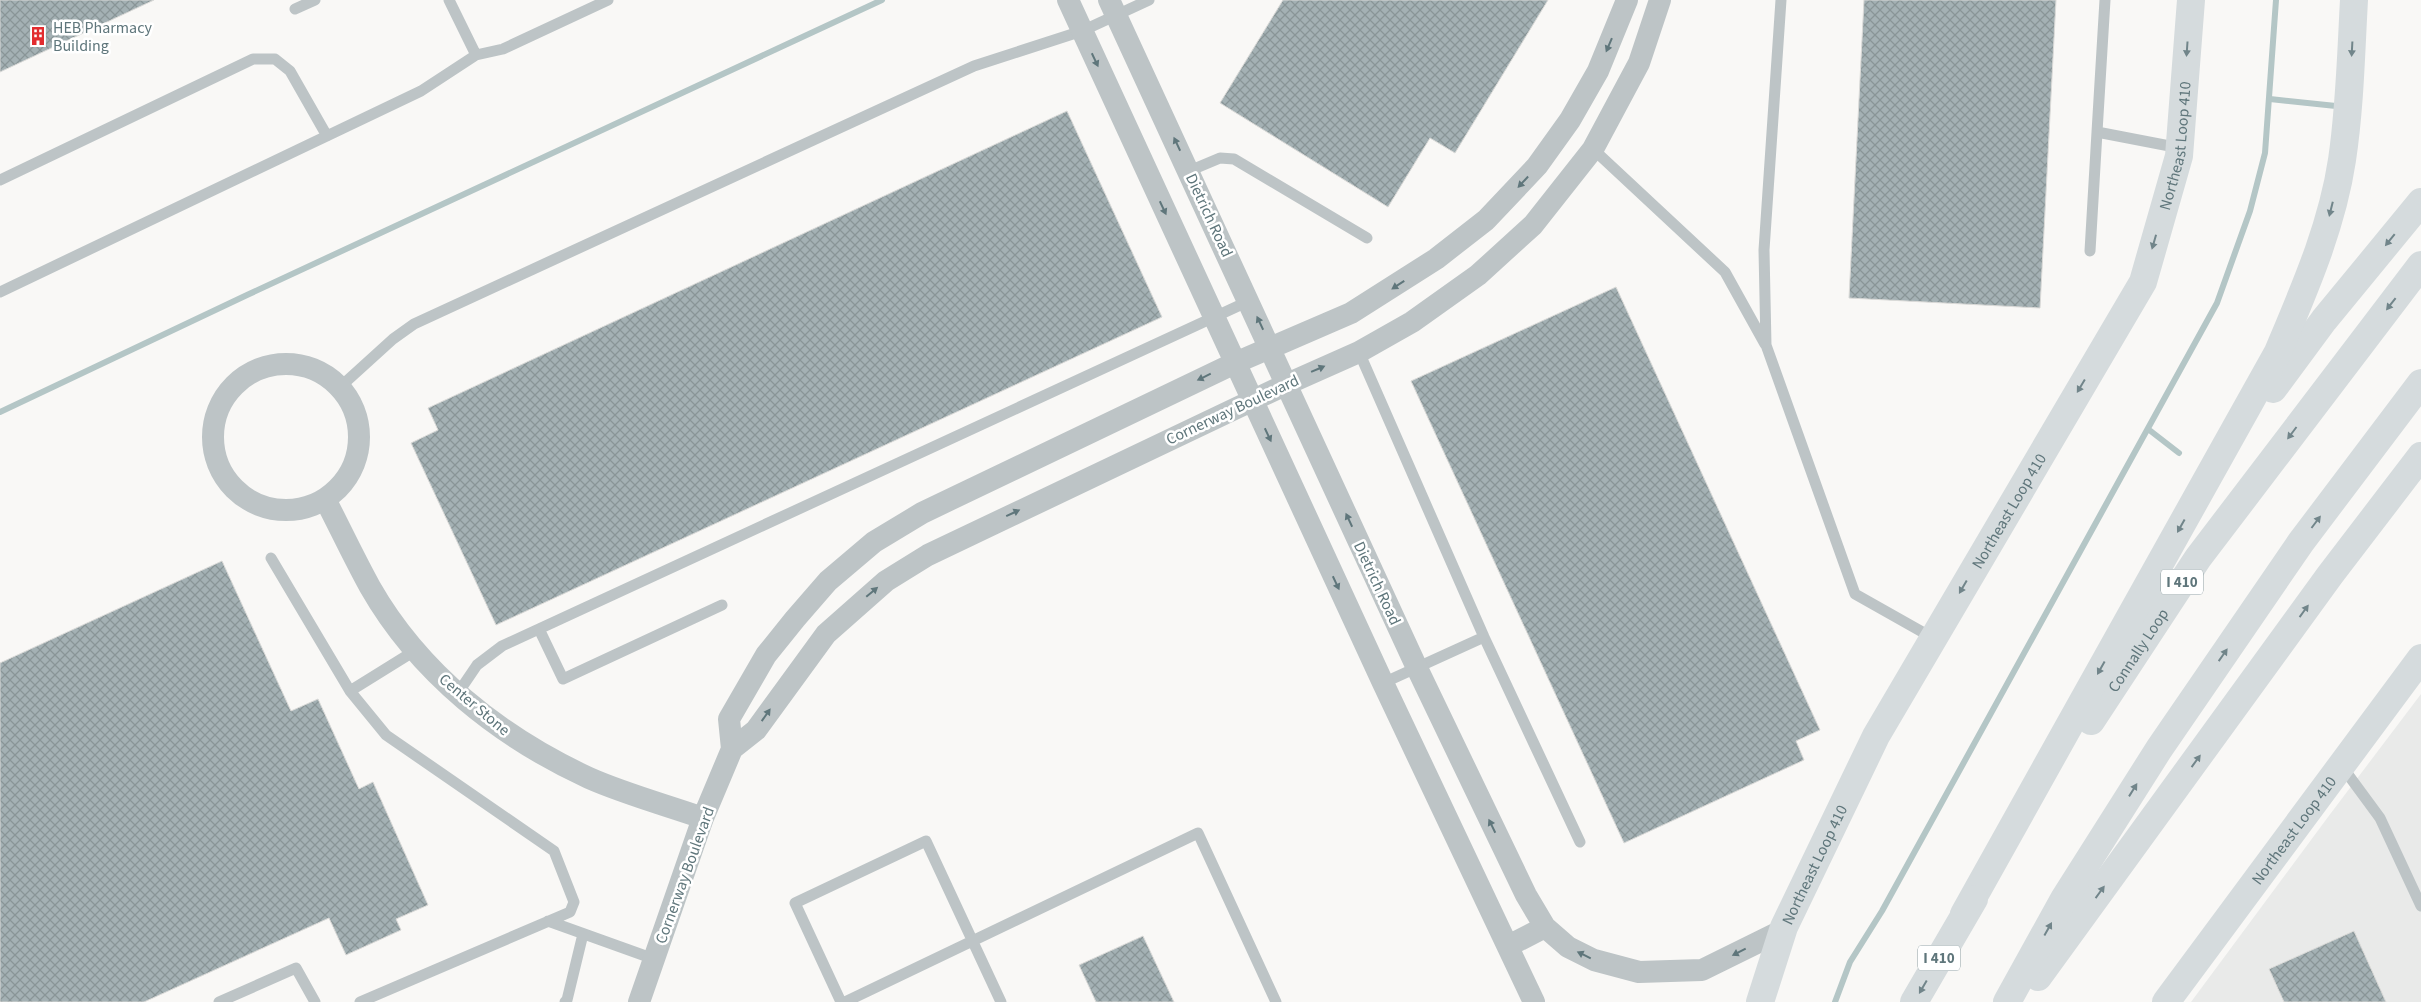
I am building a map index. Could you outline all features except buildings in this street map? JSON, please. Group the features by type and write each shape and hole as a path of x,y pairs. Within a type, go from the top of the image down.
{"main road":[{"name":"Northeast Loop 410","path":"1760,1002 1783,930 1876,736 2143,282 2180,148 2191,0"},
{"path":"1964,914 2278,352 2310,278 2342,162 2349,96 2354,0"},
{"path":"2204,484 2324,320 2421,202"},
{"name":"Connally Loop","path":"1914,1002 1964,914 2198,558 2421,265"},
{"path":"2008,1002 2064,899 2158,749 2301,542 2421,383"},
{"path":"2020,1002 2421,456"},
{"path":"2396,488 2421,469"},
{"name":"Northeast Loop 410","path":"2166,1002 2421,658"}],"street":[{"path":"1068,0 1383,683 1534,1002"},
{"path":"732,749 728,719 766,655 828,580 874,542 922,513 1235,363 1351,313 1436,259 1486,220 1537,166 1570,120 1598,72 1628,0"},
{"name":"Cornerway Boulevard","path":"638,1002 703,818 732,749 756,730 826,634 886,580 928,555 1006,516 1359,352 1412,322 1478,275 1533,225 1592,149 1639,63 1660,0"},
{"name":"Dietrich Road","path":"1113,8 1250,301 1417,668 1526,895 1545,928 1568,947 1594,960 1639,972 1702,970 1783,930"},
{"path":"289,364 312,368 332,380 339,388 348,397 357,419 359,442 354,464 343,484 325,499 302,509 277,510 252,502 232,487 219,466 213,441 216,416 227,393 246,376 266,366 289,364"},
{"name":"Center Stone","path":"325,499 371,588 416,650 458,692 505,731 547,757 591,779 703,818"},
{"path":"1508,946 1545,928"}],"lane":[{"path":"295,9 315,0"},
{"path":"450,0 476,56"},
{"path":"0,291 421,91 476,56 503,49 608,0"},
{"path":"339,388 414,324 974,66 1082,31 1113,8 1148,0"},
{"path":"1766,345 1764,250 1781,0"},
{"path":"2090,251 2105,0"},
{"path":"0,180 253,59 275,59 290,71 327,136"},
{"path":"2097,132 2180,148"},
{"path":"1592,149 1725,272 1766,345 1855,594 1933,638"},
{"path":"1190,171 1220,158 1234,159 1367,238"},
{"path":"458,692 477,665 502,646 1250,301"},
{"path":"1359,352 1484,637 1580,842"},
{"path":"271,558 350,691 386,735 554,850 574,902 570,912 360,1002"},
{"path":"539,629 563,679 722,605"},
{"path":"1383,683 1484,637"},
{"path":"350,691 416,650"},
{"path":"2341,765 2380,818 2421,906"},
{"path":"845,1002 1198,833 1276,1002"},
{"path":"841,1002 795,903 926,841 1001,1002"},
{"path":"548,921 654,959"},
{"path":"565,1002 583,934"},
{"path":"219,1002 296,968 315,1002"}],"shaded area":[{"path":"2421,694 2421,1002 2191,1002 2328,817"}],"waterway":[{"path":"0,412 882,0"},
{"path":"1835,1002 1850,962 1882,911 2217,303 2250,211 2265,153 2276,0"},
{"path":"2270,99 2336,106"},
{"path":"2148,429 2179,453"}],"place":[{"name":"HEB Pharmacy Building","path":"38,36"}]}
